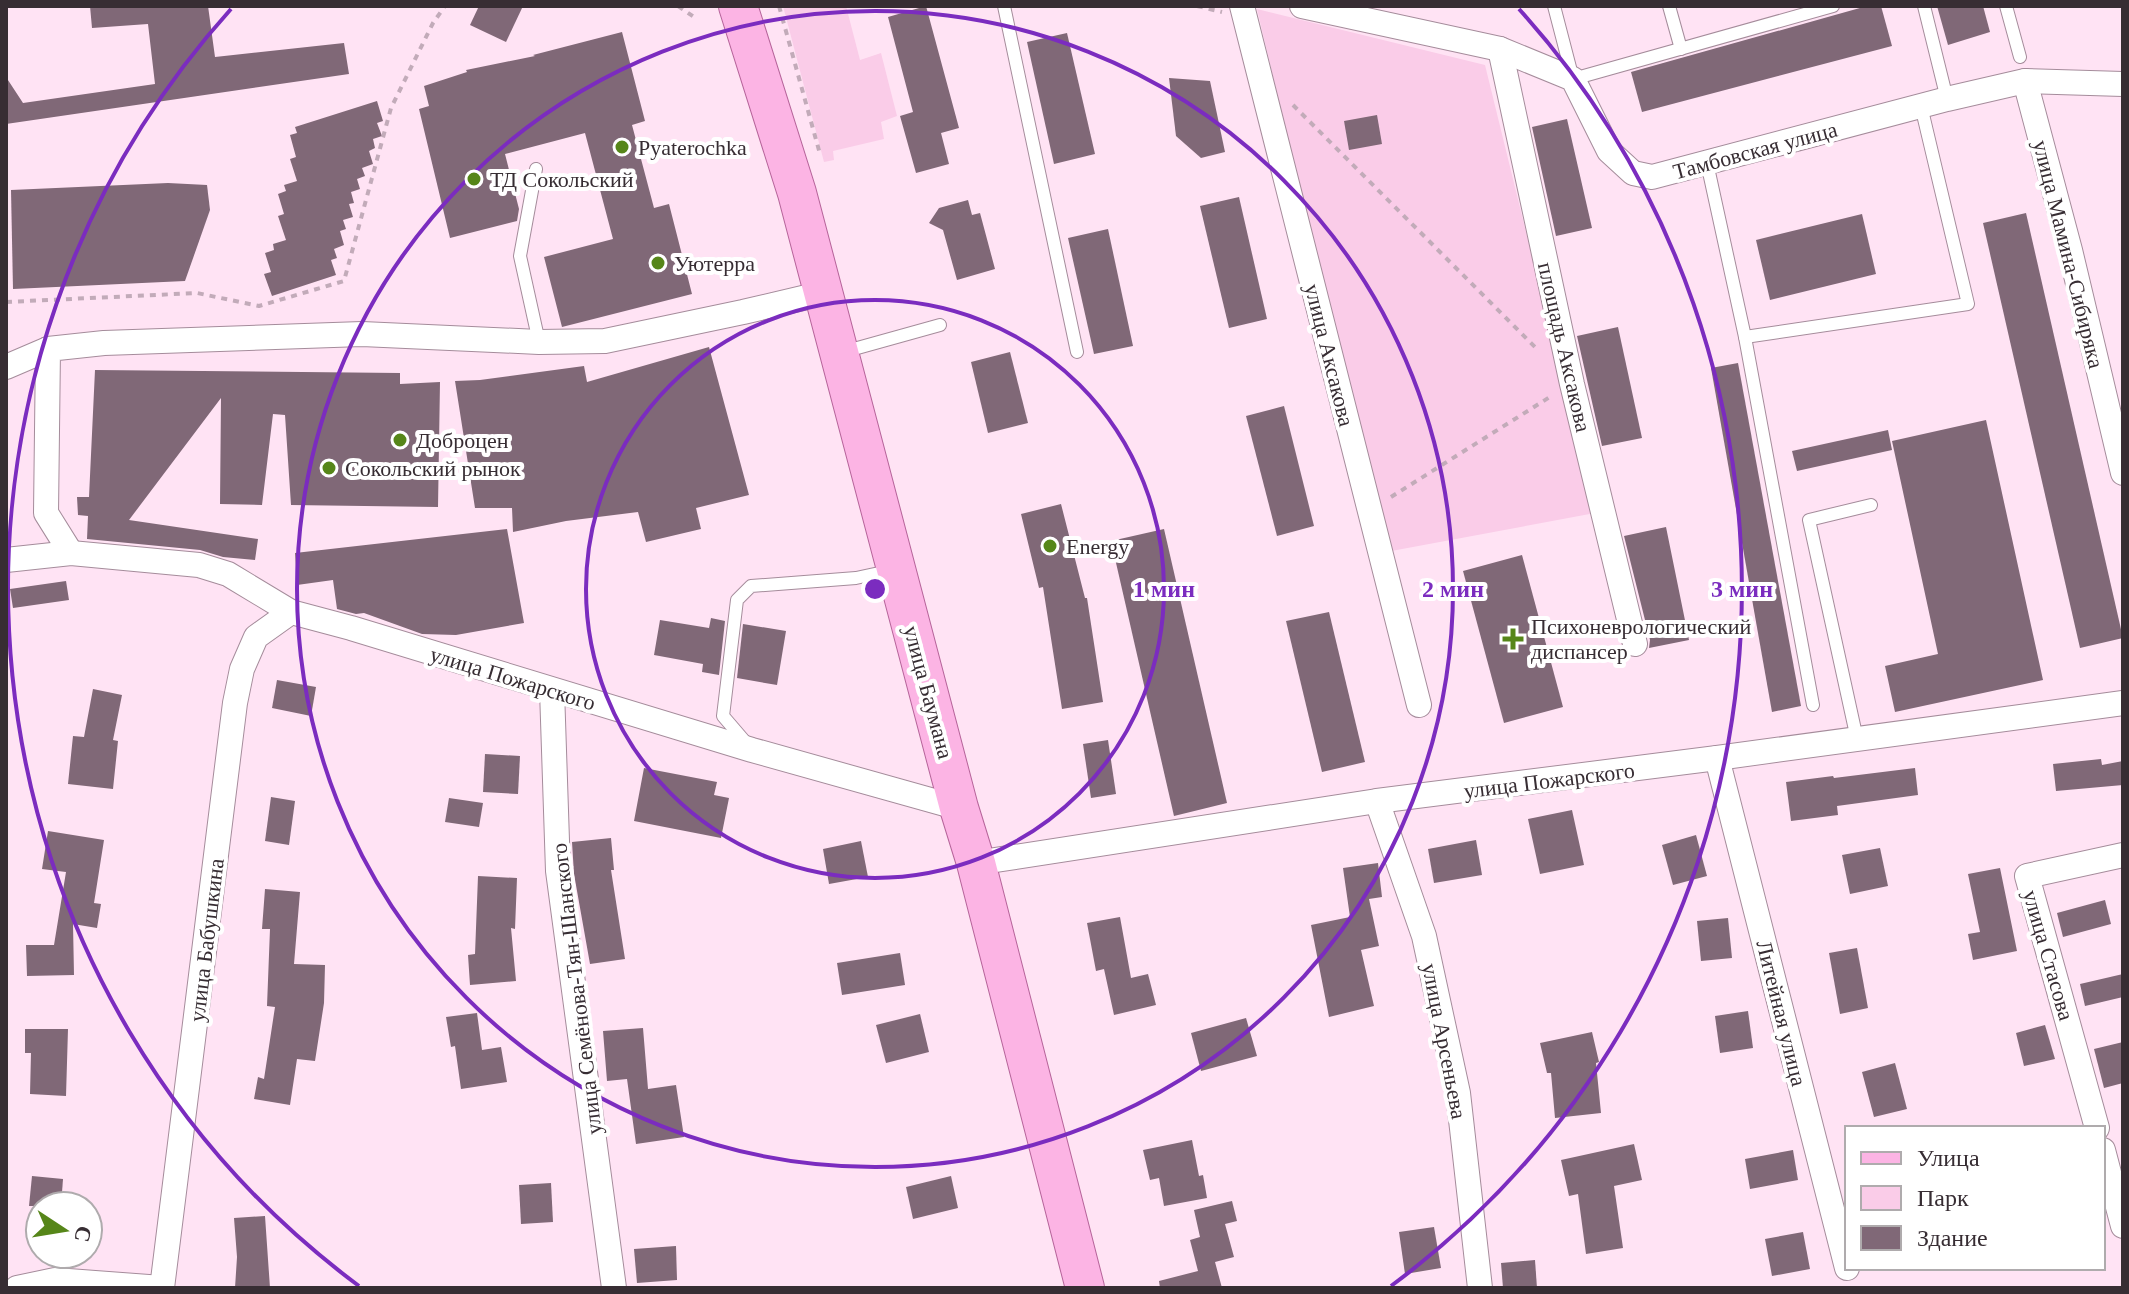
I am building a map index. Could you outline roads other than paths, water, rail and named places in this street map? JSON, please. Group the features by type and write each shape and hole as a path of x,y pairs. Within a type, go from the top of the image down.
{"main road":[{"name":"улица Баумана","path":"738,6 797,193 976,863 1085,1288"}],"street":[{"name":"улица Аксакова","path":"1242,6 1419,705"},
{"path":"1302,6 1389,20 1500,49 1573,79"},
{"name":"площадь Аксакова","path":"1500,49 1572,384 1635,644"},
{"name":"Тамбовская улица","path":"1573,79 1609,151 1633,173 1652,177 1947,99 2022,69 2123,84"},
{"name":"улица Мамина-Сибиряка","path":"2022,69 2070,250 2123,473"},
{"path":"6,367 48,349 104,343 362,334 539,342 605,341 824,293"},
{"path":"48,349 46,513 71,553"},
{"name":"улица Пожарского","path":"6,560 71,553 199,565 228,574 291,612 752,750 959,808"},
{"name":"улица Бабушкина","path":"162,1288 235,703 242,669 256,637 291,612"},
{"name":"улица Семёнова-Тян-Шанского","path":"552,690 558,871 614,1288"},
{"name":"улица Пожарского","path":"976,863 1377,801 2123,703"},
{"name":"Литейная улица","path":"1717,758 1845,1260"},
{"name":"улица Арсеньева","path":"1377,801 1424,936 1458,1093 1480,1288"},
{"name":"улица Стасова","path":"2096,1126 2027,876 2123,855"},
{"path":"2105,1158 2123,1226"},
{"path":"17,1288 55,1280 162,1288"}],"lane":[{"path":"1004,6 1077,352"},
{"path":"1554,6 1573,79 1833,6"},
{"path":"1669,6 1681,49"},
{"path":"1924,6 1947,99"},
{"path":"2006,6 2022,69"},
{"path":"1745,337 1968,304 1921,106"},
{"path":"1707,163 1745,337 1813,705"},
{"path":"536,169 520,256 539,342"},
{"path":"840,353 940,325"},
{"path":"1857,739 1809,520 1871,505"},
{"path":"752,750 723,716 737,600 751,586 856,578 896,569"}],"place":[{"name":"Pyaterochka","path":"622,147"},
{"name":"ТД Сокольский","path":"474,179"},
{"name":"Уютерра","path":"658,263"},
{"name":"Доброцен","path":"400,440"},
{"name":"Сокольский рынок","path":"329,468"},
{"name":"Energy","path":"1050,546"},
{"name":"Психоневрологический диспансер","path":"1513,639"}]}
